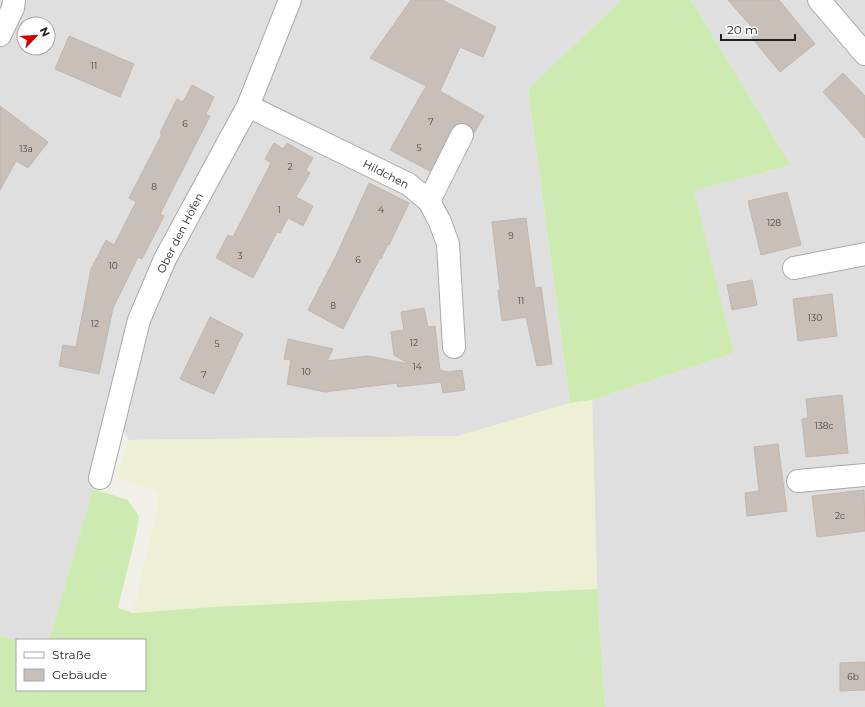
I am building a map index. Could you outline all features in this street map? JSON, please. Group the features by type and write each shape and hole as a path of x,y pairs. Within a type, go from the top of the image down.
{"street":[{"path":"0,35 13,8 14,0"},
{"name":"Ober den Höfen","path":"100,478 139,320 165,259 248,106 290,0"},
{"path":"819,0 865,54"},
{"name":"Hildchen","path":"248,106 408,184 429,201 440,222 448,244 454,347"},
{"path":"429,201 462,135"},
{"path":"794,268 865,254"},
{"path":"798,481 865,474"}],"shaded area":[{"path":"0,0 621,0 528,89 570,403 458,436 128,440 119,418 96,480 49,639 16,639 16,641 0,635"},
{"path":"691,0 865,0 865,707 605,707 597,589 592,400 734,353 693,191 791,165"}],"green space":[{"path":"621,0 691,0 791,165 694,191 734,353 592,400 570,403 528,89"},
{"path":"592,400 597,589 212,607 133,613 160,495 146,487 117,478 128,440 458,436 570,403"},
{"path":"93,489 128,500 139,516 118,608 133,613 212,607 597,589 605,707 0,707 0,635 16,641 16,691 146,691 146,639 49,639"}],"building":[{"path":"411,0 442,0 496,27 483,57 460,47 440,91 484,116 474,133 472,128 467,124 461,123 455,125 451,129 430,171 390,150 426,86 370,58"},
{"path":"728,0 779,0 815,44 780,72 752,38 757,33"},
{"path":"69,36 134,64 120,97 55,69"},
{"path":"843,73 865,96 865,138 823,92"},
{"path":"192,85 214,97 206,114 210,116 160,214 164,216 142,259 138,257 113,308 99,374 59,366 63,345 76,347 91,269 106,240 114,245 136,202 129,198 162,134 160,133 177,99 183,102"},
{"path":"0,106 48,142 28,168 16,161 0,190"},
{"path":"274,143 283,149 287,143 313,158 306,170 310,173 296,197 313,206 303,226 288,218 280,233 277,232 253,278 216,258 228,235 233,237 271,163 265,159"},
{"path":"369,183 409,203 389,245 388,244 381,259 381,256 343,329 308,310 336,256"},
{"path":"787,192 801,245 761,255 748,201"},
{"path":"526,218 535,288 541,287 552,364 537,366 526,317 502,321 492,222"},
{"path":"752,280 757,305 732,310 727,285"},
{"path":"832,294 837,336 798,341 793,299"},
{"path":"424,308 428,327 435,326 440,370 448,372 462,370 465,390 443,393 441,382 398,387 397,383 325,392 287,384 291,360 284,359 288,339 333,349 327,361 368,356 409,364 394,355 391,332 404,330 401,312"},
{"path":"210,317 243,334 214,394 180,379"},
{"path":"842,395 848,453 806,457 802,419 808,418 806,399"},
{"path":"778,444 787,511 747,516 745,493 759,491 754,447"},
{"path":"864,490 865,531 817,537 812,496"},
{"path":"865,662 865,690 840,691 840,663"}]}
